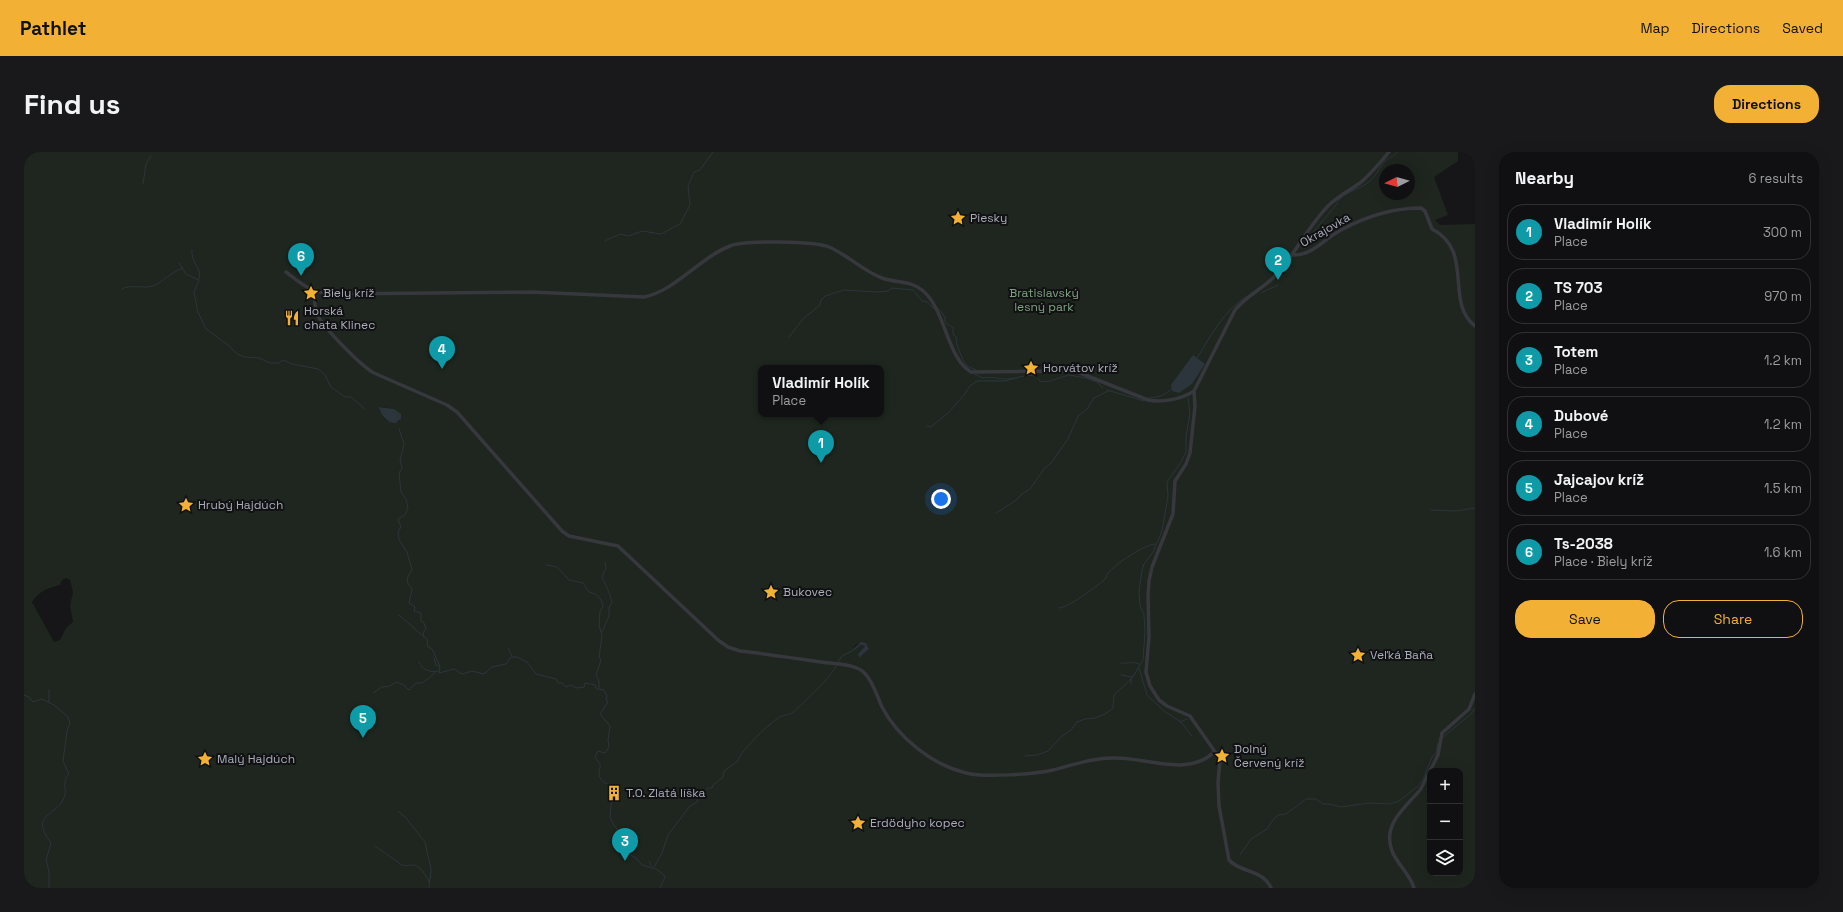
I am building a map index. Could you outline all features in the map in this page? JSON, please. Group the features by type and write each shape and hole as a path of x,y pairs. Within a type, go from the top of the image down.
{"street":[{"path":"1271,888 1267,881 1261,876 1235,865 1228,858 1218,801 1220,759 1190,716 1171,708 1159,700 1150,686 1146,672 1149,637 1148,595 1150,576 1173,514 1175,481 1186,464 1190,453 1195,406 1194,391 1235,310 1241,303 1276,275 1293,255 1326,208 1336,198 1368,176 1389,152"},
{"name":"Okrajovka","path":"1293,255 1304,255 1340,230 1366,219 1392,212 1421,208 1425,211 1432,228 1443,234 1454,249 1459,266 1463,309 1475,326"},
{"path":"286,272 302,285 316,292 347,294 551,293 644,297 659,292 730,246 781,242 816,244 836,250 882,278 904,282 921,288 934,303 961,364 971,372 1075,371 1155,402 1184,396 1194,391"},
{"path":"316,292 314,301 320,318 363,366 374,373 447,405 457,412 562,531 569,536 618,546 703,627 728,647 740,651 842,665 859,669 867,677 887,714 902,733 924,754 939,762 968,774 1026,774 1109,758 1135,759 1157,763 1190,764 1204,760 1214,752"},
{"path":"1432,768 1438,755 1441,740 1446,729 1469,709 1475,694"},
{"path":"1414,888 1393,852 1391,845 1391,830 1396,816 1421,788 1427,777"}],"green space":[{"name":"Bratislavský lesný park","path":"24,152 1458,152 1458,161 1434,177 1448,215 1435,220 1440,225 1475,224 1475,888 24,888","holes":["380,407 394,410 400,421 396,423 385,420","66,578 70,580 73,592 70,606 73,622 66,628 60,640 54,642 32,602 44,590 60,585 62,580","866,643 868,650 859,658 858,654 865,646 862,645 853,648 857,644"]}],"shaded area":[{"path":"1193,355 1205,364 1192,384 1179,393 1172,391 1171,385"},
{"path":"379,407 394,409 401,414 401,419 396,423 389,422 381,413"},
{"path":"861,642 866,643 869,649 859,658 858,654 865,646 861,645 854,650 853,649"}],"waterway":[{"path":"605,241 620,234 629,236 642,231 661,234 680,224 690,205 688,186 694,172 700,170 713,152"},
{"path":"1309,237 1342,197 1370,181 1385,161 1397,152"},
{"path":"143,184 146,164 151,156"},
{"path":"192,250 193,258 200,275 199,279"},
{"path":"179,263 186,274 199,280 194,292 198,312 206,329 228,345 237,354 244,357 259,358 270,363 279,363 283,360 292,364 318,369 325,375 331,387 345,397 351,397 365,409"},
{"path":"122,289 129,287 153,286 183,268"},
{"path":"1261,293 1278,285"},
{"path":"789,337 803,319 820,305 821,300 825,296 844,290 878,292 888,291 892,288 913,290 922,301 927,302 934,309"},
{"path":"1197,358 1224,316 1247,296"},
{"path":"939,309 945,317 945,322 953,328 953,334 956,337 957,345 963,360 967,366 976,370"},
{"path":"975,374 982,378 988,377 1007,379 1036,376 1041,382 1050,381 1069,375 1086,378 1097,382 1103,388"},
{"path":"927,426 931,427 949,412 970,386 977,381 1005,381 1017,378"},
{"path":"1147,398 1160,396 1171,389"},
{"path":"1107,390 1144,401"},
{"path":"996,513 1030,489 1068,439 1078,416 1087,409 1094,398 1108,391"},
{"path":"1025,756 1037,755 1048,751 1062,736 1071,730 1077,722 1095,718 1105,714 1113,708 1114,695 1132,678 1143,660 1145,632 1144,615 1140,605 1139,592 1142,570 1144,564 1153,552 1162,531 1168,496 1167,482 1186,452 1186,437 1190,414 1188,398"},
{"path":"399,429 404,444 400,461 402,468 399,473 401,492 406,499 408,508 405,515 398,519 401,527 398,532 399,540 407,552 412,570 408,576 407,582 412,589 409,603 415,607 414,611 421,613 421,621 424,623 426,629 423,636 427,639 428,647 432,649 440,666 439,673 454,669 462,674 472,671 484,674 492,667 506,664 511,657 517,657 527,662 536,674 556,679 558,683 562,683 566,687 570,685 577,688 584,687 585,683 595,685 597,689 604,690 607,696 606,700 608,702 600,714 610,726 608,740 609,747 605,753 598,751 595,757 600,764 599,773 601,780 617,788 617,796 611,804 610,817 625,840 627,853 636,858 642,865 656,869 663,874 665,877 660,888"},
{"path":"1431,510 1456,511 1475,508"},
{"path":"1059,608 1068,605 1094,588 1104,580 1111,569 1116,565 1144,547 1155,544"},
{"path":"602,632 609,616 609,607 612,603 602,577 606,568 605,562"},
{"path":"546,565 557,567 569,580 583,583 589,592 597,595 602,601 603,607 600,611 599,625 602,636 599,657 601,660 596,675 599,681 599,688"},
{"path":"399,615 423,636"},
{"path":"508,648 512,656"},
{"path":"838,662 842,656 854,650"},
{"path":"434,658 436,665 440,667"},
{"path":"419,662 420,665 427,670 433,672 439,671"},
{"path":"1121,663 1139,664"},
{"path":"654,867 662,853 668,835 690,806 697,802 698,797 708,788 712,788 713,785 723,777 724,771 738,761 744,751 764,729 783,715 792,713 804,703 823,683 836,666"},
{"path":"1139,668 1147,695 1164,711 1181,722 1192,736"},
{"path":"373,693 382,687 390,686 396,682 404,685 409,690 416,683 422,683 431,677 435,672"},
{"path":"1121,675 1132,677"},
{"path":"1131,678 1131,684"},
{"path":"49,690 49,702"},
{"path":"24,695 29,697 33,702 42,699 54,705 68,717 70,723 67,731 63,761 69,774 65,781 65,795 57,808 43,820 42,826 51,843 46,860 49,871 49,888"},
{"path":"1443,737 1475,709"},
{"path":"1180,722 1187,719"},
{"path":"1240,855 1251,839 1267,829 1278,815 1286,814 1306,799 1316,799 1323,804 1341,807 1369,803 1389,804 1399,801 1417,787 1423,779 1432,757 1436,753 1438,743"},
{"path":"398,811 405,817 425,842 431,869 429,888"},
{"path":"375,846 402,865 417,866 425,874 429,882"},
{"path":"649,861 651,866"}],"place":[{"name":"Piesky","path":"958,218"},
{"name":"Ts-2038","path":"301,276"},
{"name":"TS 703","path":"1278,280"},
{"name":"Biely kríž","path":"311,293"},
{"name":"Horská chata Klinec","path":"292,318"},
{"name":"Horvátov kríž","path":"1031,368"},
{"name":"Dubové","path":"442,369"},
{"name":"Vladimír Holík","path":"821,463"},
{"name":"Hrubý Hajdúch","path":"186,505"},
{"name":"Bukovec","path":"771,592"},
{"name":"Veľká Baňa","path":"1358,655"},
{"name":"Jajcajov kríž","path":"363,738"},
{"name":"Dolný Červený kríž","path":"1222,756"},
{"name":"Malý Hajdúch","path":"205,759"},
{"name":"T.O. Zlatá líška","path":"614,793"},
{"name":"Erdödyho kopec","path":"858,823"},
{"name":"Totem","path":"625,861"}]}
